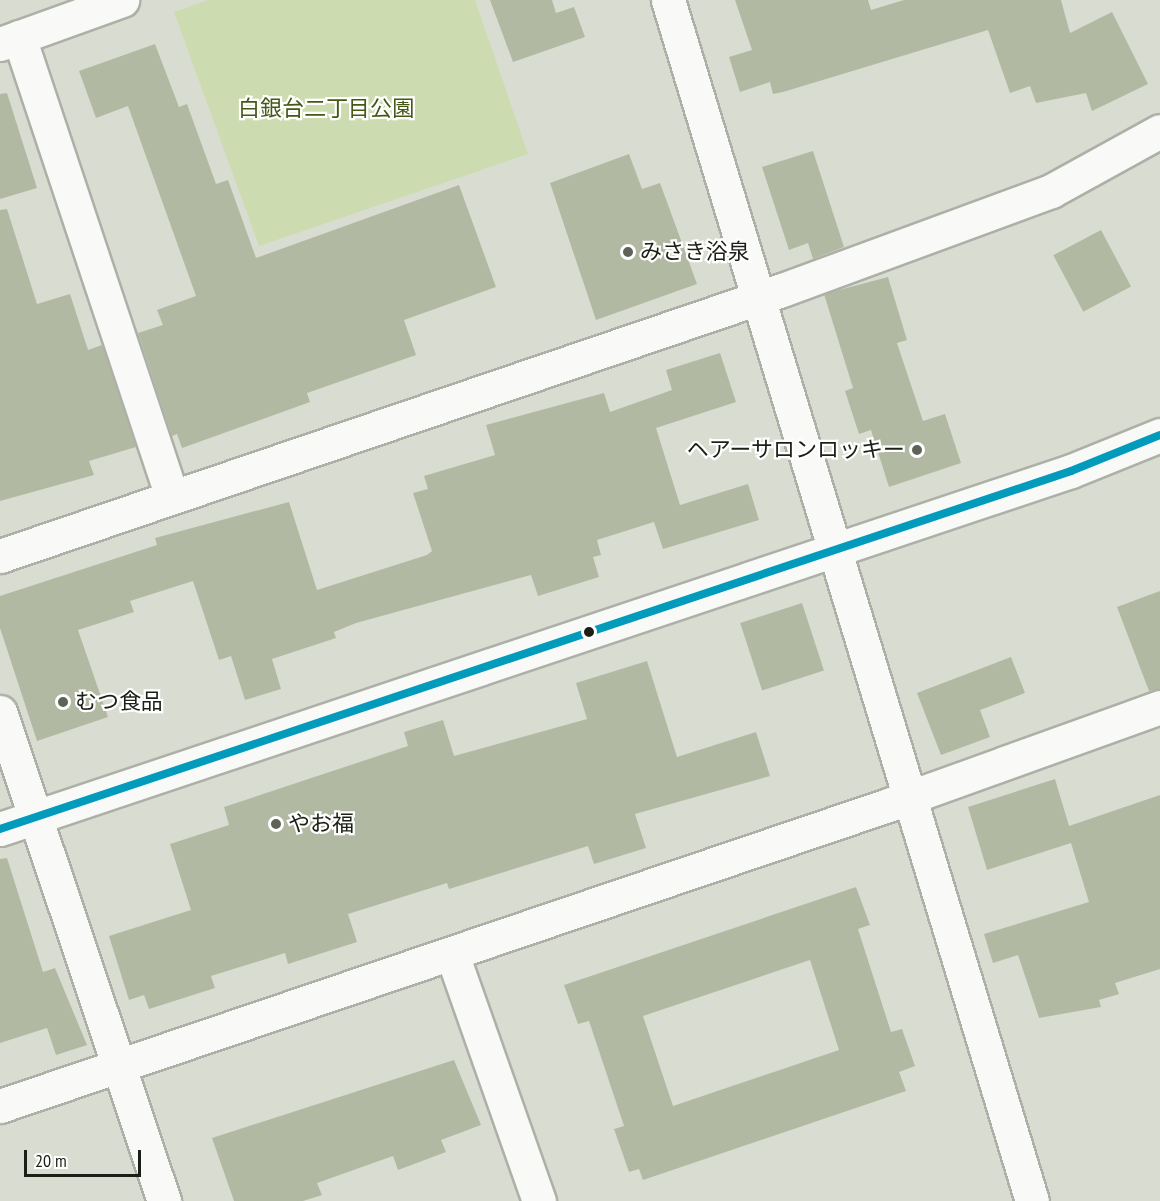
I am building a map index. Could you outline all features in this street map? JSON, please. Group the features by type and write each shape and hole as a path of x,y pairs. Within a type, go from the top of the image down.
{"street":[{"path":"120,0 10,40 172,496"},
{"path":"668,0 832,551 1032,1201"},
{"path":"0,556 758,299 1051,191 1160,131"},
{"path":"0,829 1071,471 1160,435"},
{"path":"0,1106 909,797 1160,707"},
{"path":"0,712 164,1201"},
{"path":"452,954 539,1201"}],"green space":[{"name":"白銀台二丁目公園","path":"208,0 475,0 528,154 259,246 174,12"}],"building":[{"path":"490,0 552,0 556,13 574,7 585,37 513,62"},
{"path":"735,0 868,0 871,10 904,0 1061,0 1070,33 1112,12 1148,84 1092,111 1086,93 1036,103 1030,86 1010,93 988,30 783,92 773,94 770,82 740,92 729,57 752,50"},
{"path":"155,44 179,107 187,104 216,184 228,180 256,258 459,185 496,287 404,320 416,355 307,393 310,402 182,448 177,434 172,436 138,333 163,325 157,310 196,296 128,106 96,118 79,71"},
{"path":"7,93 37,188 0,199 0,94"},
{"path":"813,151 844,247 813,259 808,243 789,250 762,167"},
{"name":"みさき浴泉","path":"629,154 642,189 660,183 697,284 596,320 550,183"},
{"path":"7,209 37,304 70,294 88,350 102,345 136,447 89,461 94,475 0,501 0,210"},
{"path":"1101,230 1131,287 1083,312 1053,255"},
{"path":"888,277 907,340 897,343 923,421 945,414 961,463 889,487 871,430 859,434 845,391 853,388 824,294"},
{"path":"720,353 736,402 656,428 680,505 748,484 759,520 663,549 654,522 597,540 601,555 593,557 599,577 538,596 531,575 356,623 334,632 336,638 272,659 281,689 245,700 231,656 219,660 193,581 130,601 134,612 78,630 108,717 37,741 0,628 0,596 157,545 155,538 289,502 317,590 427,555 432,551 413,493 428,489 424,476 495,455 486,425 604,393 610,412 672,390 666,370"},
{"path":"1160,591 1160,689 1149,691 1117,607"},
{"path":"802,603 824,671 762,691 740,623"},
{"path":"1011,657 1025,693 980,710 990,737 941,755 917,693"},
{"path":"647,661 677,757 756,732 770,776 635,814 646,848 594,864 588,846 449,889 447,883 348,914 357,942 288,964 285,953 211,976 215,988 149,1009 144,995 129,1000 109,936 191,910 170,844 229,825 224,807 408,746 404,732 443,720 454,756 587,719 576,683"},
{"path":"1055,779 1069,826 1160,795 1160,969 1115,983 1119,994 1099,1000 1101,1007 1039,1018 1018,955 993,963 984,934 1089,902 1071,843 987,870 968,807"},
{"path":"7,858 43,972 55,968 87,1045 56,1055 47,1028 0,1043 0,859"},
{"path":"856,887 870,925 858,929 891,1032 902,1029 915,1066 899,1072 906,1091 643,1180 639,1169 629,1172 614,1129 624,1126 589,1021 578,1024 564,985","holes":["810,960 839,1050 673,1106 643,1016"]},
{"path":"454,1060 481,1125 441,1140 446,1152 398,1170 393,1156 317,1183 322,1195 303,1201 234,1201 212,1138"}],"transit line":[{"path":"0,829 1071,471 1160,435"}],"place":[{"name":"みさき浴泉","path":"628,252"},
{"name":"ヘアーサロンロッキー","path":"917,450"},
{"name":"むつ食品","path":"63,702"},
{"name":"やお福","path":"276,824"}]}
